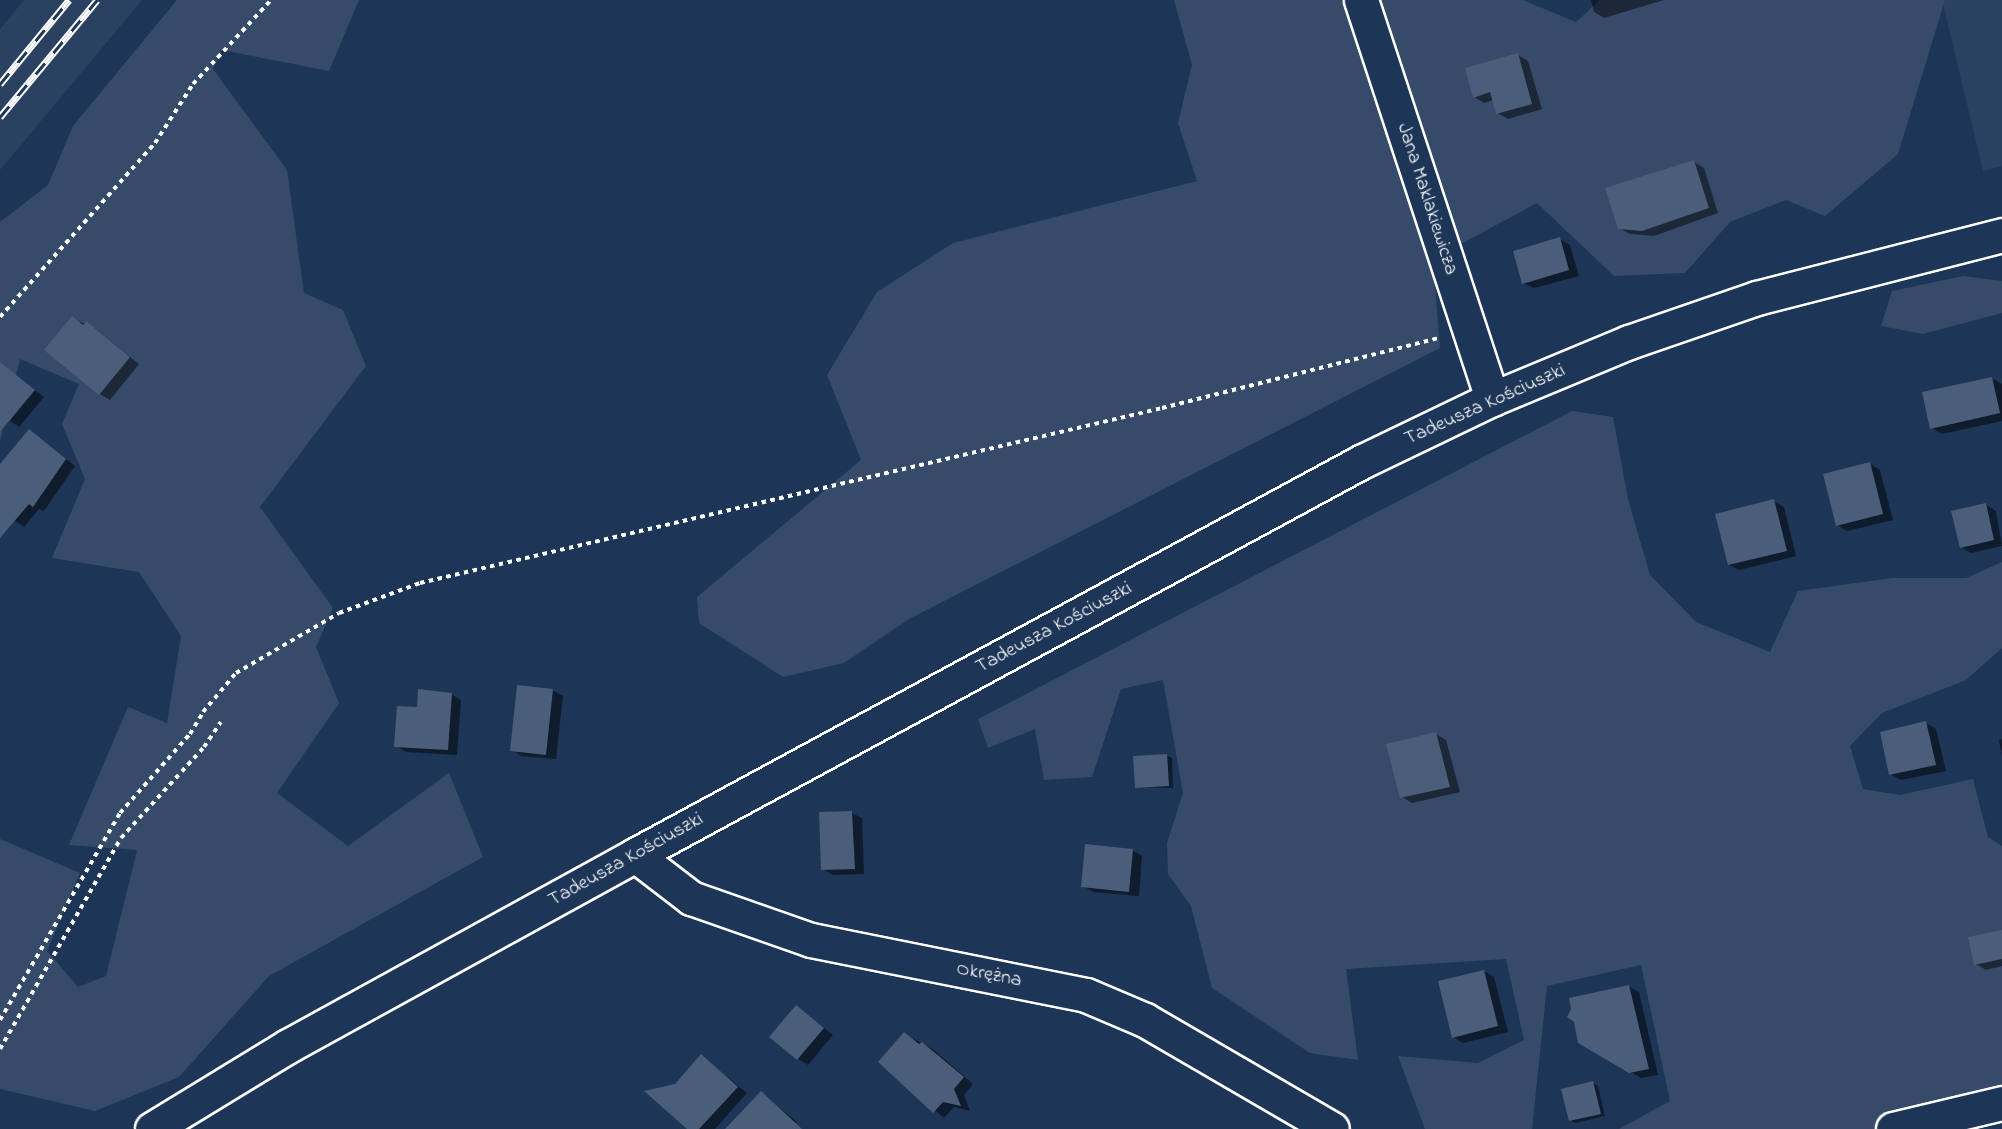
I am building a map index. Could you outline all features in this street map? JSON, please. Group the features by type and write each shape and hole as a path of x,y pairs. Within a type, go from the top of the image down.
{"main road":[{"name":"Jana Maklakiewicza","path":"1361,0 1492,399"},
{"name":"Tadeusza Kościuszki","path":"152,1129 288,1046 635,855 1361,462 1492,399 1629,342 1757,298 2002,235"},
{"name":"Okrężna","path":"635,855 691,898 811,940 1086,995 1145,1020 1332,1129"},
{"path":"1893,1129 2002,1103"}],"path":[{"path":"0,317 155,143 193,84 271,0"},
{"path":"0,1020 120,813 190,734 203,712 236,673 339,613 420,583 1345,364 1470,328"},
{"path":"0,1049 121,838 204,747 221,722"}],"shaded area":[{"path":"24,0 142,0 0,170 0,29"},
{"path":"177,0 359,0 329,71 222,50 213,69 287,170 304,293 343,310 366,366 260,507 333,608 316,647 339,703 277,793 348,846 449,773 483,857 269,976 179,1077 95,1111 0,1089 0,839 80,873 47,951 78,987 106,976 137,850 69,845 128,707 167,723 181,636 139,572 52,558 85,479 62,424 79,384 20,359 0,441 0,222 48,185 73,126"},
{"path":"1174,0 1523,0 1576,22 1600,0 1945,0 1898,154 1825,216 1786,200 1730,222 1685,273 1614,276 1537,203 1433,259 1440,348 909,619 844,663 783,677 699,623 697,597 861,460 827,375 877,292 953,243 1197,181 1178,123 1192,65"},
{"path":"1942,0 2002,0 2002,166 1983,171"},
{"path":"1963,276 2002,281 2002,313 1923,334 1881,326 1892,291"},
{"path":"1572,411 1613,417 1628,499 1650,575 1696,622 1770,652 1798,591 1892,578 1966,578 2002,562 2002,648 1966,680 1882,713 1850,746 1863,789 1900,795 1973,779 1988,837 2002,846 2002,1087 1888,1115 1882,1129 1619,1129 1670,1101 1641,965 1547,986 1532,1129 1425,1129 1398,1056 1478,1063 1524,1040 1506,959 1346,969 1358,1060 1310,1053 1212,988 1191,906 1168,874 1167,843 1183,793 1163,680 1121,689 1092,777 1044,780 1035,729 988,748 978,719"}],"building":[{"path":"1518,53 1532,104 1496,114 1490,92 1473,98 1465,68"},
{"path":"1694,160 1709,208 1642,231 1618,229 1605,188"},
{"path":"1560,237 1569,270 1522,284 1513,251"},
{"path":"72,316 83,325 86,321 130,357 99,395 44,350"},
{"path":"0,362 35,390 0,432"},
{"path":"1992,377 2000,413 1930,429 1922,392"},
{"path":"29,429 66,459 33,507 29,504 0,538 0,464"},
{"path":"1870,462 1883,514 1836,526 1823,474"},
{"path":"1774,499 1787,551 1728,565 1715,514"},
{"path":"1986,503 1994,540 1960,548 1951,511"},
{"path":"517,685 553,689 546,755 510,751"},
{"path":"418,689 452,693 448,750 394,747 397,706 417,707"},
{"path":"1926,721 1936,765 1889,775 1880,732"},
{"path":"1436,732 1450,787 1400,798 1386,744"},
{"path":"1167,754 1169,786 1135,788 1133,756"},
{"path":"852,811 855,869 821,870 819,812"},
{"path":"1085,844 1133,849 1129,892 1081,887"},
{"path":"2002,930 2002,959 1974,965 1968,937"},
{"path":"1484,970 1498,1026 1452,1038 1438,981"},
{"path":"1629,985 1649,1069 1629,1073 1578,1043 1574,1022 1567,1017 1571,1009 1569,998"},
{"path":"796,1005 824,1028 797,1060 769,1037"},
{"path":"904,1032 919,1044 922,1042 964,1077 954,1089 961,1106 943,1102 933,1113 878,1062"},
{"path":"701,1054 738,1087 699,1129 687,1129 644,1091 675,1084"},
{"path":"1593,1081 1601,1114 1569,1121 1561,1089"},
{"path":"761,1091 802,1129 725,1129"}],"railway":[{"path":"0,84 69,0"},
{"path":"0,117 97,0"}]}
